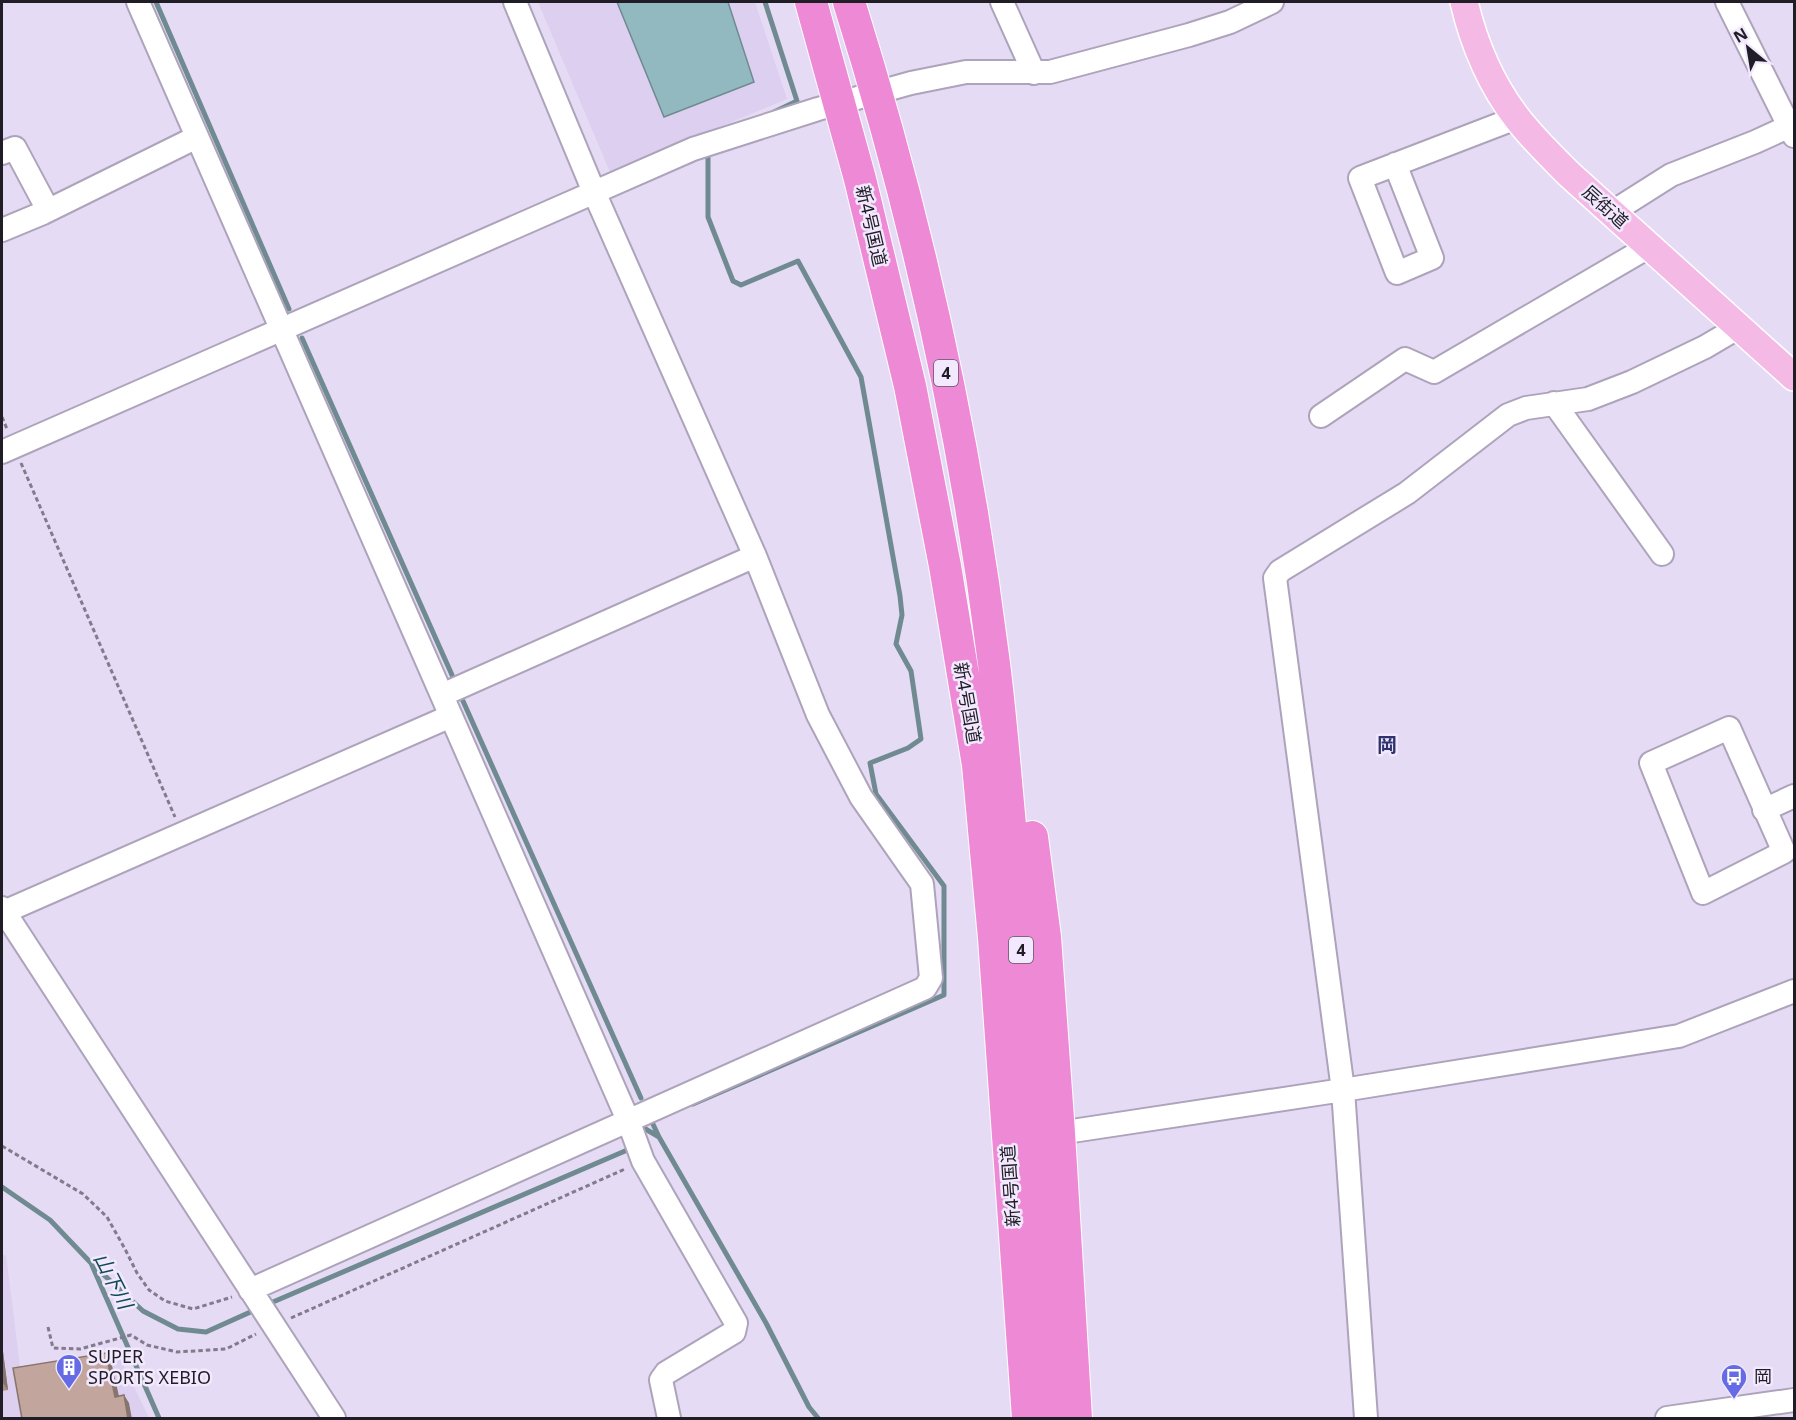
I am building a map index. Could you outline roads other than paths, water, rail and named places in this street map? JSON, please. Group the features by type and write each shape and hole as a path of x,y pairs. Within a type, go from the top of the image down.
{"highway":[{"name":"新4号国道","path":"811,2 860,179 910,386 945,566 978,765 994,938 1028,1242 1055,1419"},
{"name":"新4号国道","path":"849,2 877,92 924,273 948,382 972,510 994,658 1021,937 1028,1242 1028,1419"},
{"path":"994,658 1022,758 1045,937 1076,1419"},
{"path":"960,664 963,771 1008,1419"}],"main road":[{"name":"辰街道","path":"1464,2 1485,66 1516,118 1570,175 1611,213 1739,327 1792,370"}],"street":[{"path":"138,2 628,1120 643,1161 736,1323 734,1332 666,1372 661,1380 669,1419"},
{"path":"250,1290 925,988 931,978 921,884 861,797 818,715 755,556 594,192 515,2"},
{"path":"1002,2 1034,73"},
{"path":"8,450 693,149 911,83 966,72 1050,72 1230,22 1272,2"},
{"path":"1611,213 1671,175 1755,142 1792,131 1726,2"},
{"path":"1395,164 1516,118"},
{"path":"2,230 197,137"},
{"path":"2,153 15,148 48,210"},
{"path":"1321,416 1405,359 1434,372 1650,246"},
{"path":"1366,1419 1343,1090 1275,578 1280,571 1407,493 1508,415 1526,408 1587,399 1632,382 1739,327"},
{"path":"1554,403 1662,554"},
{"path":"442,695 755,556"},
{"path":"334,1419 3,910 451,716"},
{"path":"1729,728 1764,810 1784,852 1703,893 1651,763 1729,728"},
{"path":"1764,810 1794,796"},
{"path":"1059,1133 1678,1036 1793,999"},
{"path":"1667,1419 1794,1400"}],"waterway":[{"path":"156,2 289,309"},
{"path":"765,2 797,101 774,112"},
{"path":"693,1104 944,995 944,886 876,794 870,763 908,748 921,739 911,671 896,644 902,615 900,596 861,377 798,261 741,285 733,281 708,217 708,149"},
{"path":"302,338 452,675"},
{"path":"463,701 641,1098"},
{"path":"651,1120 766,1323 809,1407 818,1418"},
{"path":"637,1124 659,1137"},
{"path":"266,1305 632,1148"},
{"name":"山下川","path":"2,1187 50,1220 91,1263 159,1418"},
{"path":"91,1263 143,1311 178,1329 206,1332 257,1309"}],"place":[{"name":"SUPER SPORTS XEBIO","path":"69,1390"},
{"name":"岡","path":"1734,1400"}],"district":[{"name":"岡","path":"1387,745"}]}
